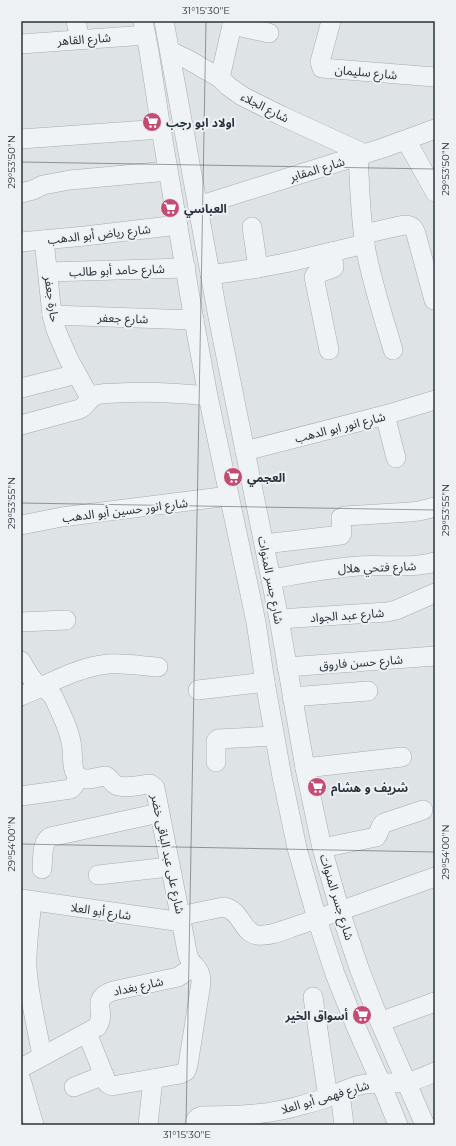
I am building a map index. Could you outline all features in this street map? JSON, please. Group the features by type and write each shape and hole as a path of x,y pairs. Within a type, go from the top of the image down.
{"street":[{"path":"76,21 80,39"},
{"name":"شارع جسر المنوات","path":"164,21 210,275 279,619 305,768 322,848 340,911 359,968 380,1022 425,1125"},
{"name":"شارع سليمان","path":"331,21 320,62 322,68 435,77"},
{"path":"220,78 232,23 269,33"},
{"name":"شارع القاهر","path":"21,44 80,39 145,28"},
{"name":"شارع جسر المنوات","path":"145,28 168,172 208,396 256,622 274,736 296,841 317,919 335,974 398,1125"},
{"name":"شارع الجلاء","path":"170,51 187,58 220,78 228,86 248,99 362,155"},
{"name":"شارع المقابر","path":"198,206 362,155 435,128"},
{"path":"21,139 161,129"},
{"path":"406,140 435,192"},
{"path":"362,155 364,239 370,270 394,350"},
{"path":"21,193 34,190 43,185 70,180 168,172"},
{"name":"شارع رياض أبو الدهب","path":"21,242 85,236 178,224"},
{"path":"210,275 258,268 332,252 364,239 404,225 409,225 414,228 416,234 434,300"},
{"path":"252,227 258,268"},
{"name":"حارة جعفر","path":"44,240 52,315 61,344 90,398"},
{"path":"329,350 314,277 316,274 334,267 332,252"},
{"name":"شارع حامد أبو طالب","path":"48,272 186,268"},
{"name":"شارع جعفر","path":"52,315 194,320"},
{"path":"21,388 77,374"},
{"path":"21,425 80,409 84,407 90,398 96,395 125,392 171,393 208,396"},
{"name":"شارع انور ابو الدهب","path":"245,451 385,415 435,400"},
{"path":"385,415 396,458"},
{"name":"شارع انور حسين أبو الدهب","path":"21,525 62,517 229,496"},
{"path":"264,544 341,535 341,519 345,516 410,512 435,507"},
{"name":"شارع فتحي هلال","path":"271,579 344,567 376,565 409,566 426,565 435,562"},
{"name":"شارع عبد الجواد","path":"279,619 387,612 435,593"},
{"path":"21,622 66,620"},
{"name":"شارع حسن فاروق","path":"287,667 435,656"},
{"path":"21,661 34,682 51,694 69,735 74,769 78,776 71,789 21,796"},
{"path":"21,696 91,667 109,664 158,667"},
{"path":"198,690 265,682"},
{"path":"292,697 368,691"},
{"path":"216,762 216,741 218,739 274,736"},
{"path":"305,768 402,757"},
{"name":"شارع على عبد الباقى خضر","path":"78,776 84,779 106,776 120,786 148,784 152,785 154,788 188,956 201,976 187,1068 183,1073 112,1086 107,1083 104,1075"},
{"path":"322,848 376,837 382,824 423,810"},
{"path":"42,869 44,844 50,837 159,813"},
{"path":"98,875 169,867"},
{"path":"181,919 223,907 235,912 251,933 268,935 340,911 435,876"},
{"path":"26,900 27,952 24,978 42,1056"},
{"name":"شارع أبو العلا","path":"26,900 181,919"},
{"name":"شارع بغداد","path":"21,1068 94,1029 100,1023 101,997 106,994 178,977 194,966"},
{"path":"313,997 334,1095 344,1125"},
{"path":"380,1022 435,1002"},
{"path":"74,1087 104,1075 87,1033"},
{"name":"شارع فهمى أبو العلا","path":"195,1125 197,1118 202,1116 274,1118 300,1106 362,1085 406,1082 417,1080 435,1072"},
{"path":"148,1125 153,1079"},
{"path":"21,1080 34,1125"}],"place":[{"name":"اولاد ابو رجب","path":"152,122"},
{"name":"العباسي","path":"170,208"},
{"name":"العجمي","path":"233,477"},
{"name":"شريف و هشام","path":"317,787"},
{"name":"أسواق الخير","path":"362,1015"}]}
